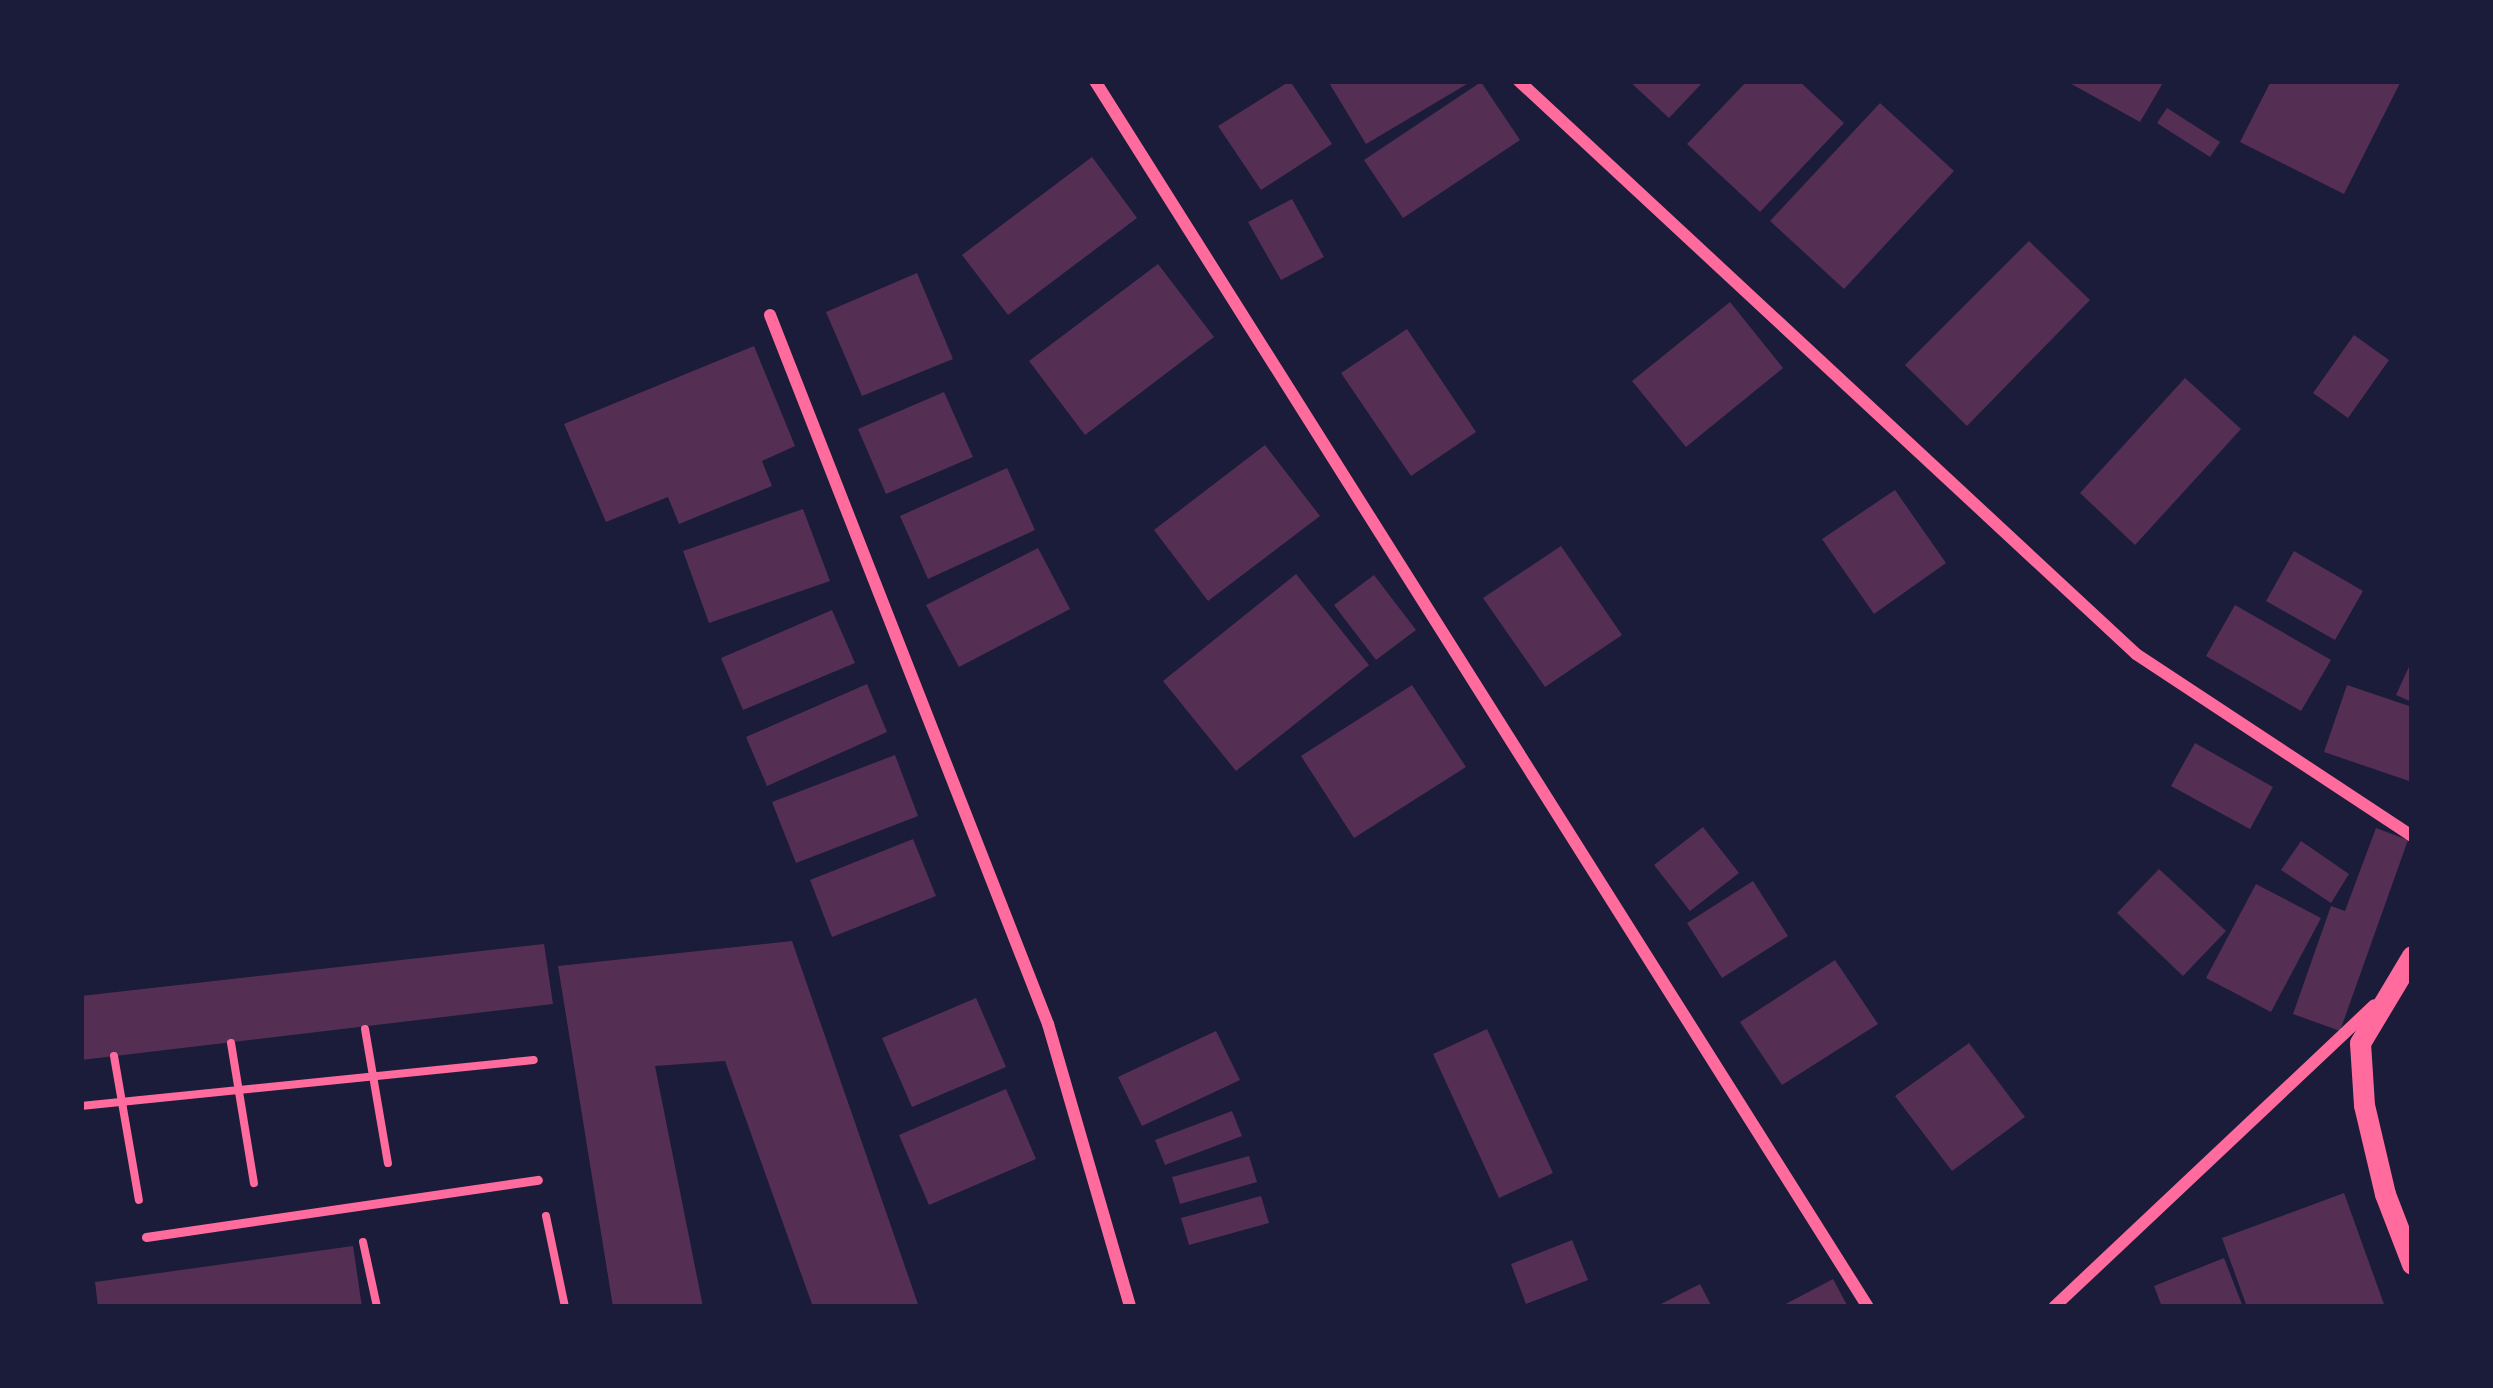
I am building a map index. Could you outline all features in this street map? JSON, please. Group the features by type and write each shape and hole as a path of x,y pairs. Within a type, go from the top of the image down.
{"street":[{"path":"1094,81 1868,1307"},
{"path":"1519,81 2136,654 2412,836"},
{"path":"770,315 1048,1024 1130,1307"},
{"path":"2054,1307 2380,1000 2412,956"},
{"path":"2380,1000 2360,1043 2364,1105 2384,1194 2412,1264"}],"lane":[{"path":"146,1237 538,1180"}],"path":[{"path":"365,1029 394,1200"},
{"path":"231,1043 260,1220"},
{"path":"114,1056 146,1237"},
{"path":"81,1106 534,1060"},
{"path":"538,1180 565,1307"},
{"path":"355,1206 377,1307"}],"building":[{"path":"1290,81 1332,144 1261,190 1218,126"},
{"path":"1328,81 1472,81 1366,144"},
{"path":"1629,81 1704,81 1669,118"},
{"path":"1747,81 1799,81 1844,123 1760,212 1687,144"},
{"path":"2066,81 2164,81 2140,122"},
{"path":"2271,81 2401,81 2344,194 2240,142"},
{"path":"1481,82 1520,140 1403,218 1364,160"},
{"path":"1880,103 1954,171 1844,289 1770,221"},
{"path":"2167,108 2220,142 2210,157 2157,123"},
{"path":"1092,157 1137,218 1008,315 962,255"},
{"path":"1292,199 1324,257 1281,280 1248,222"},
{"path":"2029,241 2090,300 1967,426 1905,365"},
{"path":"1158,264 1214,337 1085,435 1029,361"},
{"path":"917,273 953,359 862,396 826,312"},
{"path":"1730,302 1783,368 1686,447 1632,381"},
{"path":"1407,329 1476,432 1411,476 1341,373"},
{"path":"2354,335 2389,360 2348,418 2313,393"},
{"path":"754,346 795,446 762,461 772,486 679,524 668,497 606,522 564,424"},
{"path":"2185,378 2241,429 2135,545 2080,493"},
{"path":"944,392 973,457 886,494 858,429"},
{"path":"1265,445 1320,516 1208,601 1154,530"},
{"path":"1007,468 1035,530 928,579 900,516"},
{"path":"1895,490 1946,563 1874,614 1822,539"},
{"path":"803,509 830,581 709,623 683,551"},
{"path":"1561,546 1622,635 1545,687 1483,598"},
{"path":"1038,548 1070,609 959,667 926,605"},
{"path":"2294,551 2363,591 2335,640 2266,601"},
{"path":"1296,574 1369,665 1236,771 1163,681"},
{"path":"1374,575 1416,630 1376,660 1334,605"},
{"path":"2235,605 2331,660 2301,711 2206,656"},
{"path":"832,610 855,663 743,710 721,658"},
{"path":"2412,660 2412,702 2396,695"},
{"path":"867,684 887,732 767,786 746,737"},
{"path":"1412,685 1466,767 1354,838 1301,756"},
{"path":"2347,685 2412,707 2412,782 2324,752"},
{"path":"2195,743 2273,787 2250,829 2171,786"},
{"path":"895,755 918,816 796,863 772,802"},
{"path":"1703,827 1739,873 1690,911 1654,865"},
{"path":"2376,828 2408,840 2340,1031 2293,1014 2331,906 2345,911"},
{"path":"913,839 936,896 832,937 810,880"},
{"path":"2301,841 2349,874 2331,903 2281,870"},
{"path":"2159,869 2226,931 2183,976 2117,913"},
{"path":"1753,881 1788,936 1722,978 1687,923"},
{"path":"2256,884 2321,918 2271,1012 2206,978"},
{"path":"792,941 919,1307 813,1307 725,1061 655,1066 703,1307 613,1307 558,966"},
{"path":"544,944 553,1004 81,1060 81,996"},
{"path":"1835,960 1878,1024 1782,1085 1740,1022"},
{"path":"976,998 1006,1067 912,1107 882,1038"},
{"path":"1487,1029 1553,1173 1499,1198 1433,1054"},
{"path":"1216,1031 1240,1080 1142,1126 1118,1077"},
{"path":"1969,1043 2025,1117 1952,1171 1895,1096"},
{"path":"1006,1089 1036,1159 929,1205 899,1135"},
{"path":"1232,1111 1242,1136 1165,1165 1155,1140"},
{"path":"1249,1156 1257,1182 1180,1204 1172,1177"},
{"path":"2344,1193 2385,1307 2247,1307 2222,1238"},
{"path":"1261,1196 1269,1223 1189,1245 1181,1218"},
{"path":"1572,1240 1588,1280 1526,1304 1511,1264"},
{"path":"353,1246 362,1307 98,1307 95,1282"},
{"path":"2224,1258 2243,1307 2162,1307 2154,1286"},
{"path":"1833,1279 1848,1307 1780,1307"},
{"path":"1700,1284 1712,1307 1655,1307"}]}
